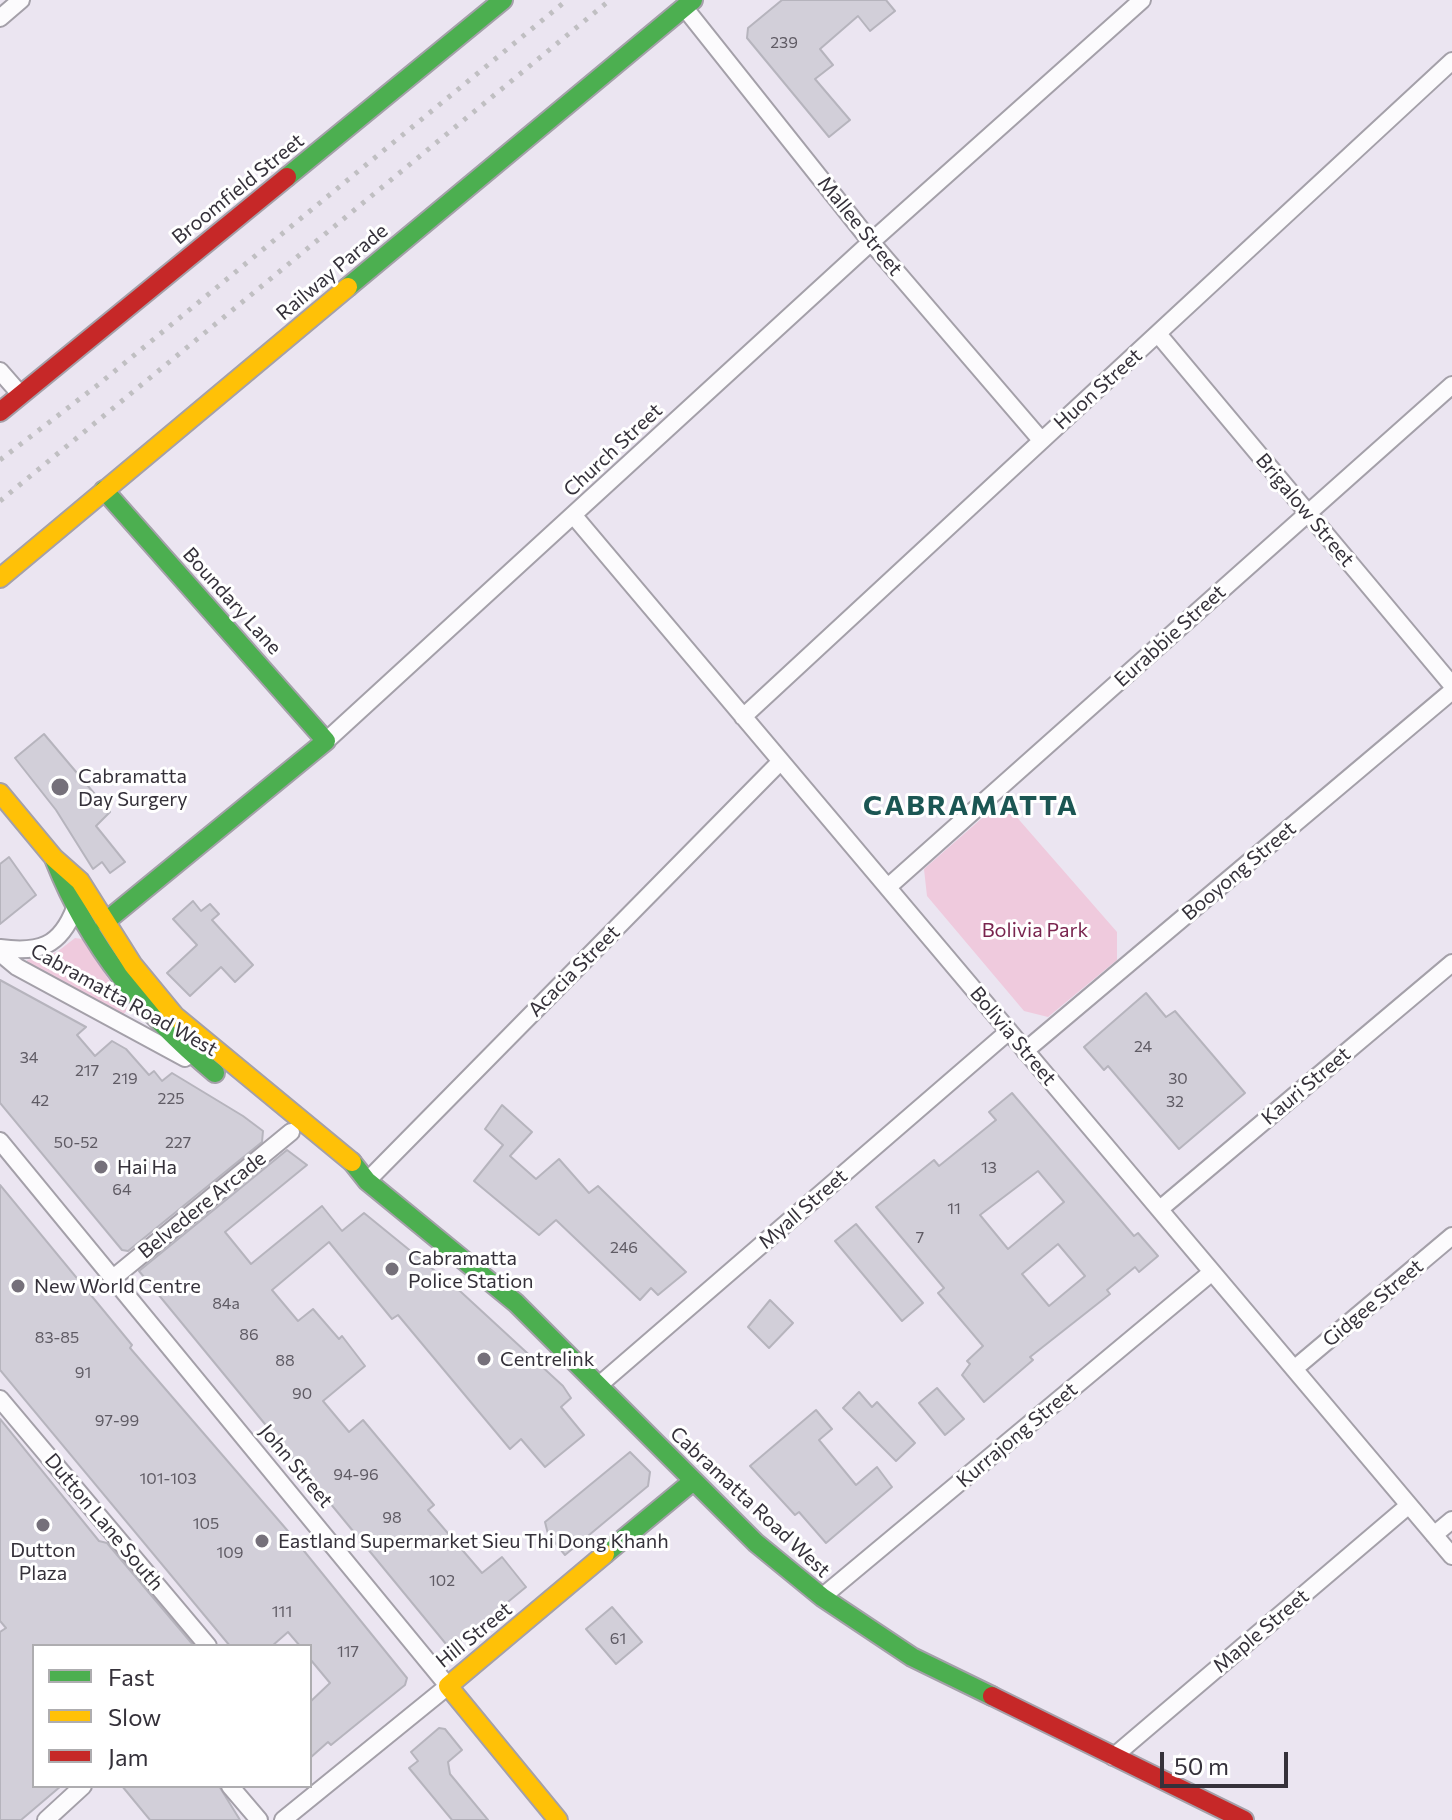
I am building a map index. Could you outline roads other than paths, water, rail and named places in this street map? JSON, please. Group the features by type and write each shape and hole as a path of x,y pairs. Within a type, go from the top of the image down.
{"main road":[{"name":"Broomfield Street","path":"0,412 503,0"},
{"name":"Railway Parade","path":"0,578 689,4"},
{"name":"Boundary Lane","path":"104,490 326,741"},
{"name":"Church Street","path":"105,922 326,741"},
{"name":"Cabramatta Road West","path":"0,793 54,858 80,881 133,965 175,1016 223,1059 345,1153 367,1181 516,1303 756,1543 822,1597 912,1657 1244,1820"},
{"name":"Cabramatta Road West","path":"54,858 75,908 123,982 152,1018 227,1083 337,1168 367,1181"},
{"name":"Hill Street","path":"448,1686 692,1482"},
{"name":"John Street","path":"448,1686 558,1820"}],"street":[{"path":"0,18 21,0"},
{"name":"Church Street","path":"326,741 871,242 1142,0"},
{"name":"Mallee Street","path":"689,4 871,242 1041,440"},
{"name":"Huon Street","path":"743,717 1452,61"},
{"name":"Brigalow Street","path":"1158,334 1452,688"},
{"path":"0,371 21,395"},
{"name":"Eurabbie Street","path":"888,887 1452,385"},
{"name":"Bolivia Street","path":"574,516 1452,1556"},
{"name":"Booyong Street","path":"1025,1051 1452,688"},
{"name":"Acacia Street","path":"367,1181 781,761"},
{"name":"Cabramatta Road West","path":"0,950 44,947 65,931 75,908"},
{"name":"Cabramatta Road West","path":"0,950 17,967 227,1083"},
{"name":"Kauri Street","path":"1160,1209 1452,963"},
{"name":"Myall Street","path":"598,1386 1009,1031"},
{"name":"Belvedere Arcade","path":"112,1279 291,1132"},
{"name":"John Street","path":"0,1141 448,1686"},
{"name":"Gidgee Street","path":"1294,1369 1452,1236"},
{"name":"Kurrajong Street","path":"822,1597 1212,1272"},
{"name":"Dutton Lane South","path":"0,1399 206,1644"},
{"name":"Maple Street","path":"1113,1757 1409,1505"},
{"path":"1434,1535 1452,1520"},
{"name":"Hill Street","path":"283,1820 448,1686"},
{"path":"46,1820 81,1788"},
{"path":"232,1788 259,1820"}],"railway":[{"path":"0,460 99,384 567,0"},
{"path":"0,501 610,0"}],"place":[{"name":"Cabramatta Day Surgery","path":"60,787"},
{"name":"Hai Ha","path":"101,1167"},
{"name":"Cabramatta Police Station","path":"392,1269"},
{"name":"New World Centre","path":"18,1286"},
{"name":"Centrelink","path":"484,1359"},
{"name":"Dutton Plaza","path":"43,1525"},
{"name":"Eastland Supermarket Sieu Thi Dong Khanh","path":"262,1541"}],"district":[{"name":"CABRAMATTA","path":"971,806"}],"park label":[{"name":"Bolivia Park","path":"1035,930"}]}
